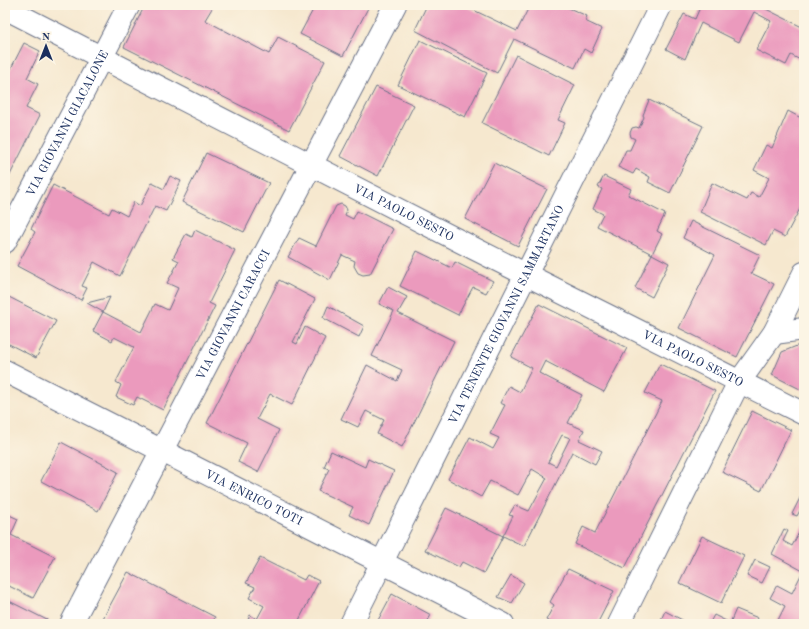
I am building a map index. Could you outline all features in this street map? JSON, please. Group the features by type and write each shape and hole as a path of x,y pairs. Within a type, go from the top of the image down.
{"street":[{"name":"VIA GIOVANNI GIACALONE","path":"5,242 129,5"},
{"name":"VIA GIOVANNI CARACCI","path":"71,624 395,5"},
{"name":"VIA TENENTE GIOVANNI SAMMARTANO","path":"351,624 661,5"},
{"name":"VIA PAOLO SESTO","path":"5,8 311,165 804,414"},
{"path":"620,624 739,382 774,333 804,273"},
{"path":"774,333 804,329"},
{"name":"VIA ENRICO TOTI","path":"5,371 503,624"}],"building":[{"path":"145,5 214,5 205,20 269,54 278,37 325,61 289,130 124,47"},
{"path":"309,5 363,5 368,8 343,56 300,34 314,8"},
{"path":"427,5 463,5 517,31 530,5 562,5 587,16 585,21 602,29 591,53 584,49 575,68 514,39 497,73 415,30"},
{"path":"701,5 758,5 804,28 804,62 791,55 786,65 756,50 771,21 754,12 739,42 701,23 685,59 666,49 684,14 695,19"},
{"path":"420,40 487,73 465,117 398,85"},
{"path":"24,43 40,51 27,78 38,84 26,108 40,115 8,179 5,177 5,80"},
{"path":"516,55 575,85 558,120 565,123 549,156 482,123"},
{"path":"376,87 414,105 378,176 340,156"},
{"path":"649,100 703,126 670,193 648,182 650,177 636,169 633,174 618,167 626,150 630,150 635,139 631,137 630,133 632,128 639,128"},
{"path":"788,111 801,118 804,112 804,201 785,237 773,231 766,245 700,212 712,183 747,200 751,193 759,197 769,178 754,170 766,145 772,148"},
{"path":"206,153 269,183 244,232 182,202"},
{"path":"494,163 547,189 518,246 465,219"},
{"path":"170,176 181,181 166,211 155,206 120,276 94,262 82,286 87,288 81,300 17,266 35,232 31,229 53,185 109,214 112,208 127,216 134,202 140,206 152,183 164,189"},
{"path":"604,176 631,189 628,195 665,214 657,231 662,234 652,254 597,226 603,214 593,209 602,189 598,187"},
{"path":"341,204 345,206 347,210 345,215 353,219 357,211 393,229 370,274 363,275 358,273 354,266 355,261 342,255 330,280 288,257 299,238 316,246 336,206"},
{"path":"691,221 760,255 751,273 774,284 737,357 679,328 715,255 683,238"},
{"path":"195,230 235,250 209,303 215,306 163,410 137,397 133,405 116,397 121,385 116,382 134,347 114,337 112,341 93,331 103,312 141,332 155,304 168,310 178,288 167,283 179,261 173,258 186,234 192,237"},
{"path":"417,251 452,268 455,262 493,281 486,293 473,287 458,315 400,286"},
{"path":"652,254 669,263 652,297 635,288"},
{"path":"279,280 315,299 293,342 297,344 305,327 325,338 292,405 270,394 257,419 279,430 258,472 238,462 247,443 207,423"},
{"path":"388,287 407,297 398,313 454,341 402,447 377,434 384,420 366,411 358,427 341,419 367,365 397,381 402,370 372,356 394,311 379,304"},
{"path":"5,295 56,321 36,358 5,342"},
{"path":"110,297 103,312 87,303"},
{"path":"539,304 627,348 604,392 545,361 539,373 582,395 568,423 584,430 579,440 602,451 595,464 572,452 524,546 503,536 513,516 509,515 515,505 529,511 547,478 532,469 518,495 490,481 481,497 448,479 470,437 493,449 499,438 490,434 505,405 500,403 509,386 520,392 532,368 511,357","holes":["562,435 570,438 556,466 548,462"]},
{"path":"328,306 364,326 359,337 323,318"},
{"path":"804,343 804,391 772,375 782,352"},
{"path":"660,364 715,391 625,568 575,544 583,527 595,533 662,401 645,393"},
{"path":"752,411 791,430 761,491 722,472"},
{"path":"61,442 118,472 98,511 41,481"},
{"path":"331,451 365,467 368,459 394,471 369,525 349,515 353,507 318,491 329,469 324,467"},
{"path":"804,490 804,503 797,516 792,514"},
{"path":"446,508 503,536 484,573 462,562 459,567 425,550"},
{"path":"5,513 18,519 11,535 55,557 33,598 5,584"},
{"path":"804,523 804,624 776,624 785,606 770,598 777,585 792,593 803,571 772,554 784,529 788,531 783,541 792,546"},
{"path":"702,536 744,556 721,603 679,583"},
{"path":"260,558 304,580 307,575 319,581 297,624 246,624 250,615 257,619 264,606 249,598 255,587 246,583"},
{"path":"755,560 770,567 762,583 747,576"},
{"path":"568,569 614,591 597,624 554,624 546,620 554,605 550,602"},
{"path":"128,572 215,617 212,624 100,624"},
{"path":"511,575 524,583 512,603 498,597"},
{"path":"392,594 431,615 426,624 376,624"},
{"path":"5,599 49,621 48,624 5,624"},
{"path":"736,609 758,618 755,624 709,624 714,615 730,623"},
{"path":"665,611 690,624 659,624"}]}
